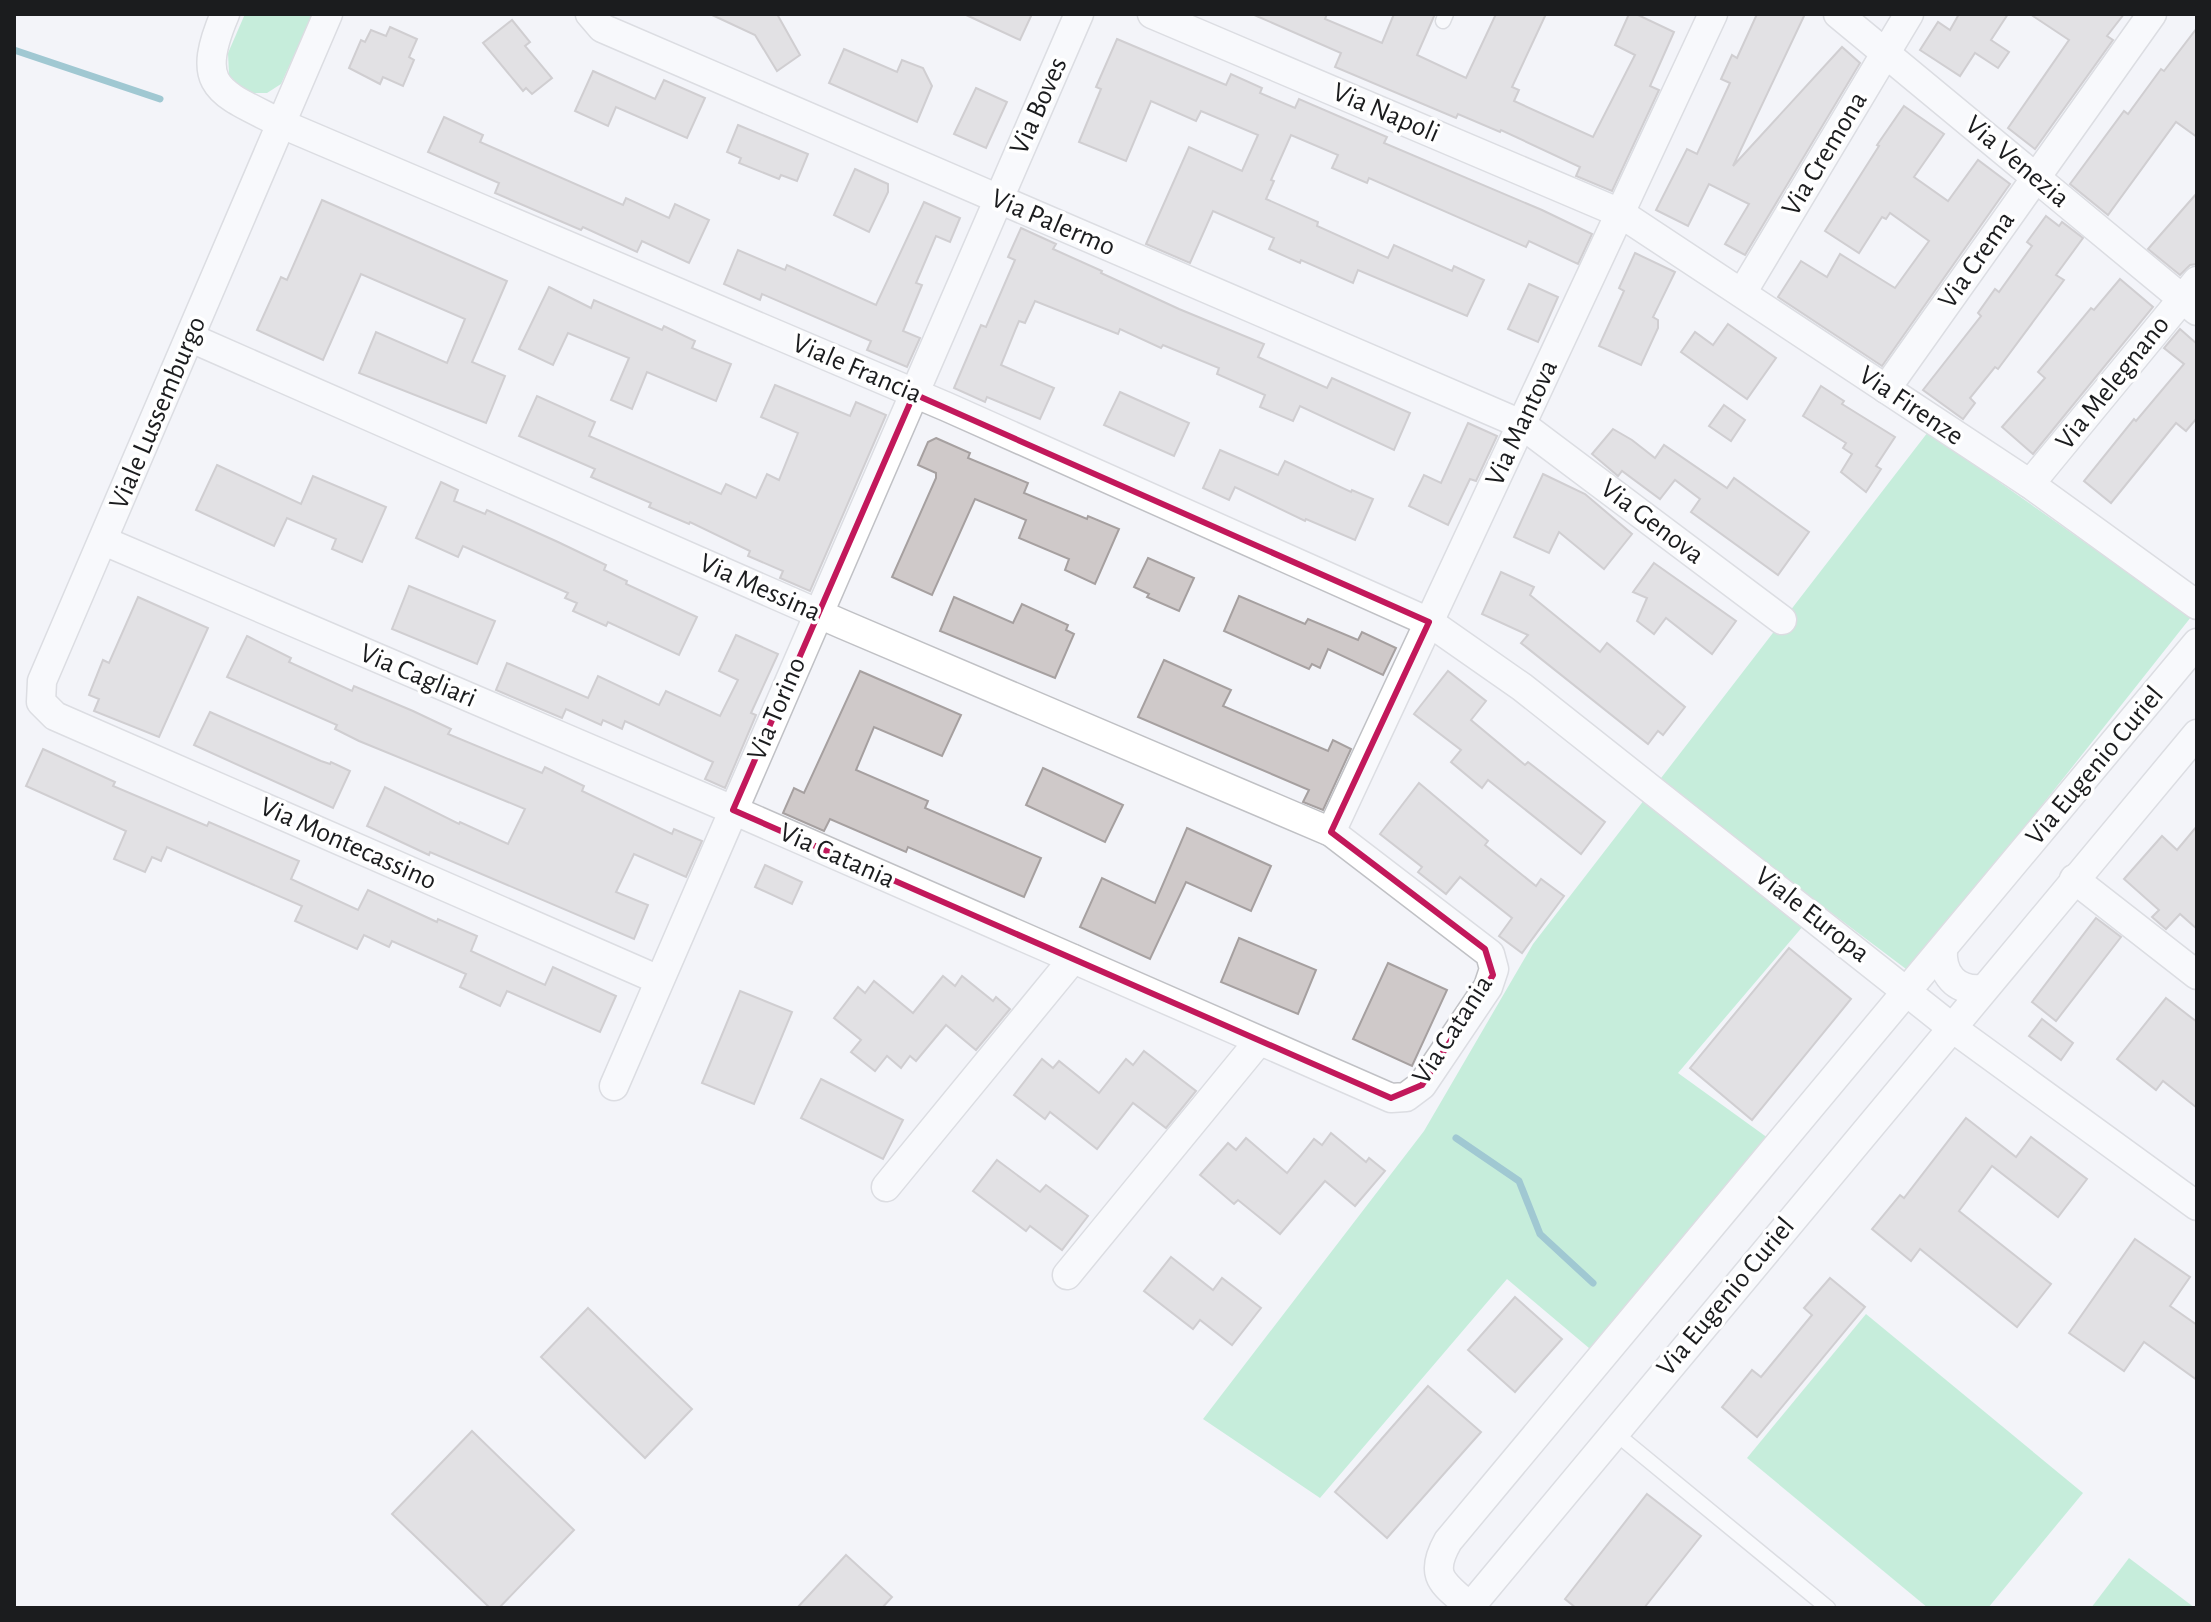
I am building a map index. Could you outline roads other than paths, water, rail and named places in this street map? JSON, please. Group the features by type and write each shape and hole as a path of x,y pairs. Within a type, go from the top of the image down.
{"street":[{"path":"225,14 210,63 218,87 228,97 282,124"},
{"name":"Viale Lussemburgo","path":"41,702 42,681 328,14"},
{"name":"Via Palermo","path":"590,14 602,28 1521,424"},
{"name":"Via Boves","path":"998,199 1079,14"},
{"name":"Via Napoli","path":"1152,14 1620,213"},
{"name":"Via Mantova","path":"1331,832 1713,14"},
{"name":"Via Venezia","path":"1838,14 2035,177 2192,297"},
{"name":"Via Cremona","path":"1742,293 1909,14"},
{"name":"Via Crema","path":"1886,389 2152,14"},
{"name":"Viale Francia","path":"282,124 914,394 1429,622"},
{"name":"Via Torino","path":"614,1086 998,199"},
{"name":"Via Firenze","path":"1620,213 2030,484 2197,605"},
{"name":"Via Melegnano","path":"2030,484 2192,297"},
{"name":"Via Messina","path":"191,338 818,614 1331,832"},
{"name":"Via Genova","path":"1521,424 1782,620"},
{"name":"Via Cagliari","path":"104,541 733,810"},
{"name":"Viale Europa","path":"1429,622 1522,687 1951,1027 2197,1206"},
{"name":"Via Eugenio Curiel","path":"2193,654 1451,1538 1437,1564 1441,1580 1470,1607 2197,734"},
{"name":"Via Montecassino","path":"41,702 55,716 659,980"},
{"name":"Via Catania","path":"733,810 1391,1098 1406,1097 1422,1085 1483,995 1493,975 1492,959 1485,949 1331,832"},
{"path":"2074,879 2197,975"},
{"path":"1943,949 1944,969 1953,981 1974,990 1983,989"},
{"path":"886,1187 1073,959"},
{"path":"1067,1275 1259,1041"}],"lane":[{"path":"1614,1432 1828,1608"}],"waterway":[{"path":"14,50 160,99"},
{"path":"1456,1138 1519,1181 1540,1234 1593,1283"}]}
